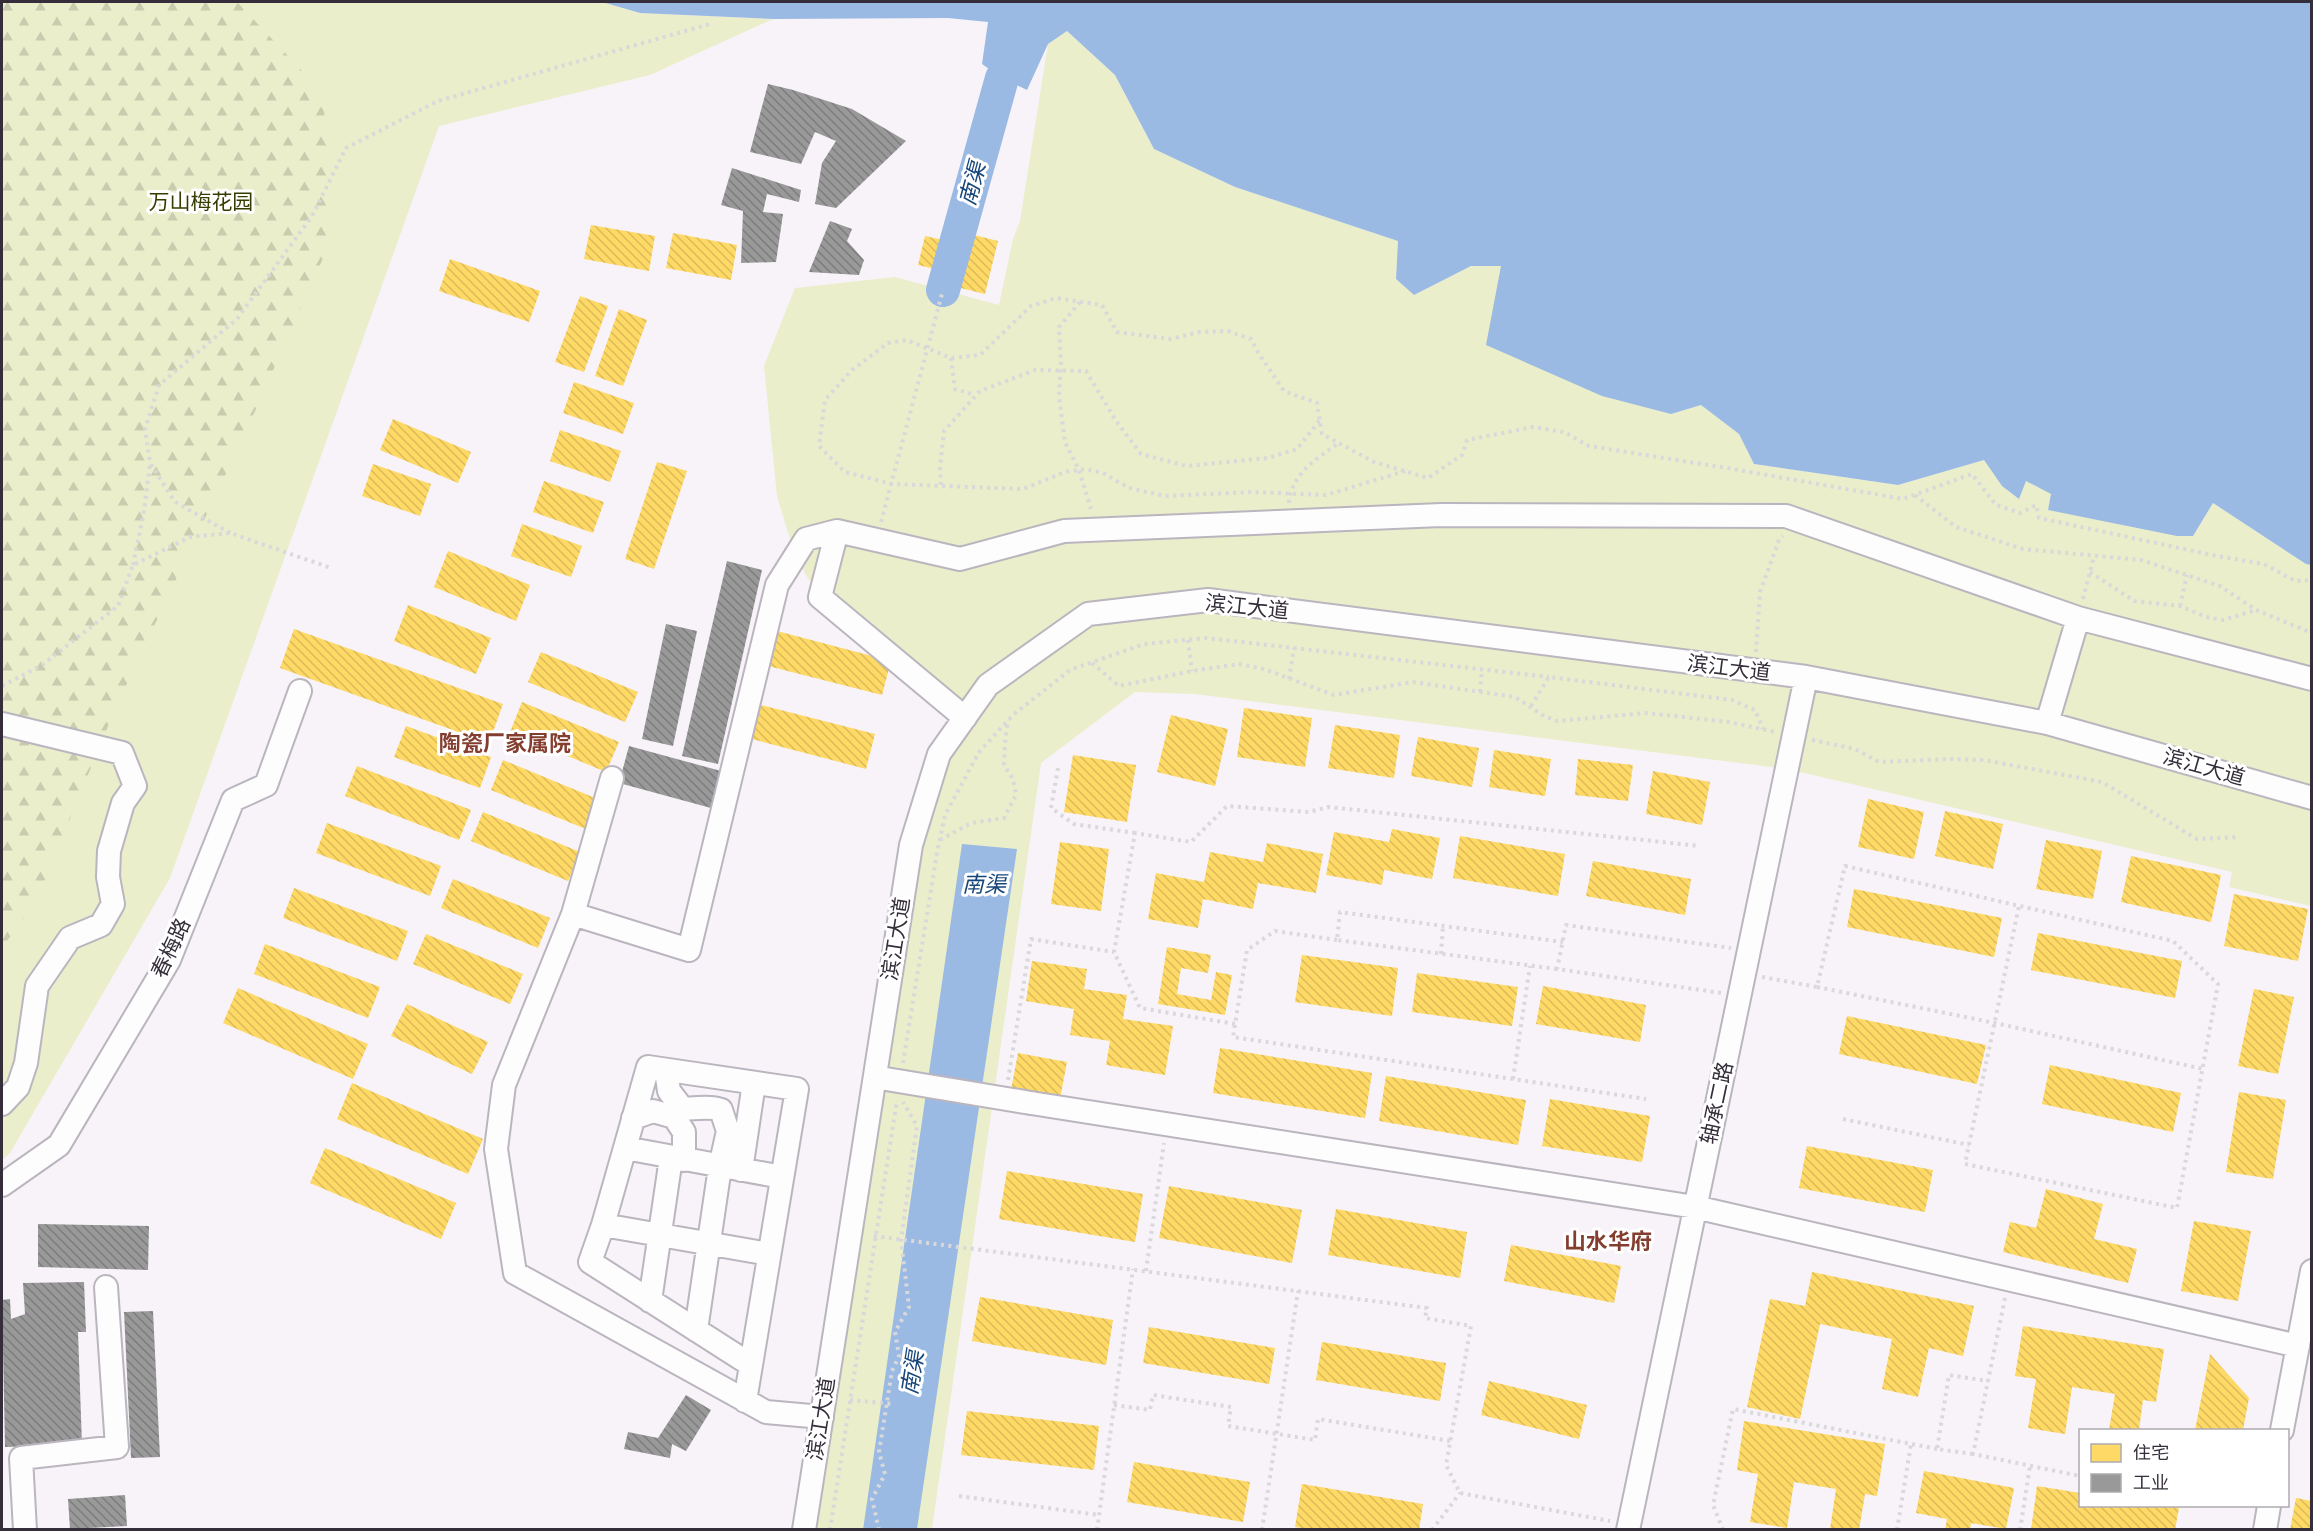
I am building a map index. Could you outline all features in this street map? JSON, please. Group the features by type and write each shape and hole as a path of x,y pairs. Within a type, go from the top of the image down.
{"street":[{"path":"573,914 688,950 777,585 806,539 837,531 960,559 1065,531 1441,515 1786,516 2078,618 2312,679"},
{"path":"837,531 820,597 965,718"},
{"name":"滨江大道","path":"804,1530 850,1233 890,1080 911,844 939,754 988,685 1088,614 1208,600 1806,677 2047,723 2312,798"},
{"path":"2047,723 2078,618"},
{"name":"轴承二路","path":"1628,1527 1806,677"},
{"name":"春梅路","path":"2,1185 59,1145 169,960 234,800 266,785 300,691"},
{"path":"2,724 122,753 135,786 123,803 109,851 108,877 113,904 101,925 70,938 37,986 26,1064 18,1087 2,1104"},
{"path":"612,778 573,914 504,1085 496,1149 515,1273 766,1412 822,1417"},
{"path":"745,1401 770,1254 797,1089 648,1067 603,1225 590,1262 751,1365"},
{"path":"666,1070 669,1092 682,1108 695,1110 710,1106 721,1110 728,1131 730,1168"},
{"path":"890,1080 1695,1208 2298,1346"},
{"path":"696,1330 708,1243 754,1083"},
{"path":"633,1118 653,1111 674,1117 684,1132 660,1235 651,1301"},
{"path":"625,1148 782,1177"},
{"path":"603,1225 770,1254"},
{"path":"2282,1429 2312,1271"},
{"path":"25,1530 21,1458 117,1447 106,1287"},
{"path":"2265,1530 2269,1507"}],"path":[{"path":"2,686 42,665 118,606 133,565 144,511 150,463 145,429 159,385 237,319 312,216 346,148 438,101 710,24"},
{"path":"876,540 943,290"},
{"path":"1405,471 1326,495 1252,492 1165,495 1129,488 1103,473 1085,469 1065,472 1023,489 892,484 845,472 819,446 825,400 852,370 888,344 907,340 951,358 980,355 1031,306 1056,298 1102,305 1117,332 1170,339 1200,332 1228,331 1251,339 1284,391 1317,403 1322,434 1374,462 1405,471 1428,478 1461,455 1467,440 1533,427 1564,432 1589,446 1903,499 1972,474 1996,505 2012,511 2020,513 2036,505 2039,518 2264,564 2295,581 2312,580"},
{"path":"1081,302 1059,327 1061,369 1059,396 1065,442 1079,470 1092,513 1092,530"},
{"path":"951,358 955,389 976,395"},
{"path":"941,485 940,467 944,431 980,391 1035,370 1086,370 1116,421 1141,454 1186,466 1268,458 1298,449 1320,420"},
{"path":"1287,522 1290,493 1298,476 1312,462 1339,443"},
{"path":"150,463 175,502 230,534 330,568"},
{"path":"1915,495 1956,527 2023,549 2142,560 2220,586 2256,610 2312,633"},
{"path":"1754,671 1760,592 1779,540 1798,520"},
{"path":"133,565 190,537 230,534"},
{"path":"2078,618 2094,556"},
{"path":"2090,572 2134,601 2180,606 2206,617 2223,620 2256,610"},
{"path":"2180,606 2187,575"},
{"path":"830,1530 875,1236 890,1080 939,841 945,815 979,752 1008,720 1070,670 1144,644 1206,638 1549,676 1732,700 1755,710 1764,729"},
{"path":"1188,640 1192,671"},
{"path":"1289,679 1294,648"},
{"path":"1092,663 1119,686 1239,664 1264,669 1334,695 1413,682 1515,697 1544,716 1557,721 1647,713 1729,722 1764,729 1855,749 1879,762 1984,760 2102,782 2197,839 2240,837"},
{"path":"1480,692 1482,669"},
{"path":"1532,706 1549,676"},
{"path":"939,841 971,823 1004,818 1016,795 1013,779 1004,765 1008,720"},
{"path":"1058,768 1052,808 1074,824 1191,843 1227,806 1309,812 1328,807 1700,846"},
{"path":"1135,833 1114,952 1140,1008 1235,1024"},
{"path":"1817,987 1845,866 2173,941 2218,984 2177,1208 1965,1164 2019,906"},
{"path":"1336,940 1340,912 1563,942"},
{"path":"1557,969 1566,925 1749,950"},
{"path":"1441,954 1443,926"},
{"path":"1646,1099 1233,1037 1247,950 1275,931 1739,996"},
{"path":"1005,1099 1031,939 1114,952"},
{"path":"1513,1079 1530,966"},
{"path":"1744,973 1995,1023 2202,1069"},
{"path":"879,1530 872,1500 885,1474 879,1452 892,1371 899,1356 895,1332 909,1307 901,1240 917,1126 890,1080"},
{"path":"1843,1119 1969,1145"},
{"path":"1146,1271 1167,1125"},
{"path":"850,1233 1427,1308 1425,1318 1472,1326 1446,1465 1460,1492"},
{"path":"1097,1530 1133,1269"},
{"path":"1973,1454 2009,1280"},
{"path":"1262,1530 1298,1291"},
{"path":"1937,1449 1948,1375 1988,1381"},
{"path":"1114,1405 1150,1410 1153,1395 1232,1407 1228,1426 1276,1434 1315,1440 1318,1419 1450,1442"},
{"path":"850,1400 894,1404"},
{"path":"1723,1530 1713,1505 1733,1409 2079,1476"},
{"path":"1897,1530 1911,1444"},
{"path":"2020,1530 2030,1466"},
{"path":"1460,1492 1628,1527"},
{"path":"1432,1530 1460,1492"},
{"path":"959,1496 1099,1515"}],"green space":[{"name":"万山梅花园","path":"2,2 602,2 640,13 773,19 650,75 439,126 170,878 10,1153 2,1160"},
{"path":"2,2 237,2 323,93 332,238 247,429 115,709 37,899 2,948"},
{"path":"1067,31 1115,75 1154,149 1235,187 1398,241 1396,279 1414,295 1471,266 1502,266 1671,414 1701,405 1739,434 1754,464 1898,485 1984,460 2002,486 2019,499 2025,480 2052,494 2048,510 2193,536 2213,503 2306,564 2311,565 2311,906 2229,887 2232,872 1787,769 1195,694 1135,692 1041,763 932,1529 804,1529 911,845 965,718 820,597 796,559 777,496 764,366 795,288 895,277 999,305 1013,239 1020,221 1048,44"}],"water":[{"path":"602,2 2311,2 2311,565 2306,564 2213,503 2193,536 2177,536 2048,510 2051,494 2026,481 2019,499 2002,486 1984,460 1898,485 1754,464 1739,434 1701,405 1671,414 1602,396 1486,345 1501,266 1471,266 1414,295 1396,279 1398,241 1235,187 1154,149 1115,75 1067,31 1048,44 1027,90 1002,78 982,64 988,22 948,18 773,19 640,13"},
{"name":"南渠","path":"962,844 1017,849 917,1529 863,1530"}],"building: 住宅":[{"path":"591,225 655,236 649,271 584,259"},
{"path":"946,228 998,241 985,294 936,282 939,270 918,265 925,236 943,240"},
{"path":"673,233 737,245 731,280 666,268"},
{"path":"450,259 540,291 529,322 439,291"},
{"path":"580,296 608,306 584,372 555,362"},
{"path":"619,309 647,320 623,386 595,376"},
{"path":"574,382 634,403 623,434 563,413"},
{"path":"393,419 471,452 458,483 380,450"},
{"path":"560,430 621,451 610,482 550,461"},
{"path":"657,462 687,471 654,569 625,559"},
{"path":"373,464 431,484 420,516 362,496"},
{"path":"544,481 604,502 593,533 533,512"},
{"path":"522,524 582,546 571,577 511,556"},
{"path":"448,551 530,585 516,621 434,587"},
{"path":"408,605 491,638 476,674 394,641"},
{"path":"294,629 503,704 489,743 280,668"},
{"path":"777,631 891,661 882,695 768,666"},
{"path":"541,652 638,692 625,722 528,682"},
{"path":"522,702 619,742 606,772 510,732"},
{"path":"761,705 875,734 866,769 752,739"},
{"path":"1244,708 1312,718 1305,767 1237,757"},
{"path":"1171,715 1228,729 1215,786 1157,772"},
{"path":"1335,725 1400,735 1394,778 1328,768"},
{"path":"406,726 491,757 480,788 394,757"},
{"path":"1418,737 1479,748 1472,787 1411,776"},
{"path":"1494,750 1551,759 1545,796 1489,787"},
{"path":"1073,755 1136,765 1127,822 1064,812"},
{"path":"1578,759 1633,765 1628,801 1575,795"},
{"path":"503,760 600,800 588,830 491,790"},
{"path":"357,766 471,810 459,840 345,796"},
{"path":"1653,771 1710,782 1702,825 1646,814"},
{"path":"1868,799 1924,812 1914,859 1858,847"},
{"path":"1945,811 2003,824 1993,869 1935,856"},
{"path":"483,812 580,852 568,881 471,841"},
{"path":"327,823 441,866 430,896 316,853"},
{"path":"1392,829 1440,838 1432,879 1384,870 1382,885 1326,875 1334,832 1389,842"},
{"path":"1460,836 1565,854 1558,896 1453,878"},
{"path":"2046,840 2102,851 2093,899 2036,889"},
{"path":"1060,842 1109,849 1101,911 1051,904"},
{"path":"1267,843 1323,854 1316,893 1258,883 1253,909 1203,899 1198,928 1148,919 1156,873 1204,882 1210,852 1263,862"},
{"path":"2131,856 2221,875 2211,922 2121,902"},
{"path":"1593,861 1691,879 1685,915 1586,896"},
{"path":"453,879 550,918 538,948 441,908"},
{"path":"294,888 408,931 397,961 283,918"},
{"path":"1854,889 2002,918 1994,957 1847,927"},
{"path":"2234,894 2308,909 2298,961 2224,946"},
{"path":"2038,933 2182,961 2175,998 2031,970"},
{"path":"426,934 523,974 510,1004 413,964"},
{"path":"265,944 380,987 368,1018 254,974"},
{"path":"1167,947 1211,955 1208,973 1181,968 1177,994 1211,1000 1216,972 1232,975 1225,1015 1158,1004"},
{"path":"1302,955 1398,968 1392,1016 1295,1002"},
{"path":"1032,961 1087,969 1084,989 1127,995 1123,1019 1173,1026 1165,1075 1106,1065 1110,1041 1070,1035 1074,1009 1026,1001"},
{"path":"1417,973 1518,987 1512,1026 1412,1012"},
{"path":"1543,986 1646,1005 1640,1042 1536,1024"},
{"path":"238,988 368,1044 353,1079 223,1023"},
{"path":"2254,989 2294,997 2278,1074 2238,1066"},
{"path":"407,1004 488,1042 472,1074 391,1036"},
{"path":"1847,1016 1986,1045 1977,1084 1839,1054"},
{"path":"1220,1048 1372,1073 1365,1118 1213,1093"},
{"path":"1018,1053 1067,1062 1059,1104 1010,1095"},
{"path":"2050,1065 2181,1093 2173,1132 2042,1104"},
{"path":"1386,1076 1526,1100 1518,1145 1379,1121"},
{"path":"352,1083 483,1139 468,1174 337,1119"},
{"path":"2239,1092 2286,1100 2273,1179 2226,1172"},
{"path":"1550,1099 1650,1116 1642,1162 1542,1146"},
{"path":"1807,1146 1933,1170 1925,1212 1799,1188"},
{"path":"325,1148 456,1203 441,1239 310,1183"},
{"path":"1007,1171 1143,1194 1135,1242 999,1219"},
{"path":"1169,1186 1302,1210 1292,1263 1159,1238"},
{"path":"2046,1189 2103,1204 2094,1239 2137,1249 2128,1283 2003,1252 2010,1222 2036,1228"},
{"path":"1336,1209 1467,1232 1460,1278 1328,1255"},
{"path":"2194,1221 2251,1231 2238,1301 2181,1291"},
{"path":"1511,1245 1621,1266 1614,1303 1504,1281"},
{"path":"1812,1272 1974,1306 1963,1356 1929,1348 1918,1397 1882,1389 1892,1339 1820,1324 1800,1419 1747,1407 1770,1299 1805,1306"},
{"path":"980,1297 1113,1320 1106,1365 972,1341"},
{"path":"2023,1326 2164,1349 2156,1402 2143,1400 2139,1429 2109,1429 2115,1394 2072,1387 2065,1434 2028,1428 2036,1379 2015,1376"},
{"path":"1149,1327 1275,1348 1269,1384 1143,1363"},
{"path":"1322,1342 1446,1363 1440,1401 1316,1380"},
{"path":"2210,1354 2249,1398 2243,1429 2195,1429"},
{"path":"1489,1381 1587,1405 1579,1439 1481,1415"},
{"path":"967,1411 1099,1426 1094,1470 961,1455"},
{"path":"1744,1421 1885,1444 1877,1496 1865,1494 1859,1530 1830,1529 1836,1489 1794,1482 1787,1528 1750,1522 1758,1474 1737,1470"},
{"path":"1134,1462 1250,1482 1243,1522 1127,1502"},
{"path":"1924,1471 2014,1488 2006,1529 1971,1523 1970,1530 1945,1530 1947,1519 1916,1513"},
{"path":"1302,1484 1423,1504 1419,1530 1312,1530 1295,1527"},
{"path":"2037,1486 2079,1493 2079,1507 2179,1508 2175,1530 2031,1530"},
{"path":"2296,1498 2312,1501 2312,1530 2290,1530"}],"building: 工业":[{"path":"768,84 852,109 906,141 836,208 815,204 822,163 836,141 815,132 801,164 750,152"},
{"path":"732,168 801,190 799,202 767,194 763,212 783,214 776,262 741,263 743,211 721,205"},
{"path":"830,221 852,229 847,241 864,260 859,275 809,272"},
{"path":"727,561 762,570 718,764 682,756"},
{"path":"666,624 697,631 673,746 642,739"},
{"path":"629,746 721,771 711,808 619,783"},
{"path":"38,1224 149,1226 148,1270 38,1267"},
{"path":"84,1282 86,1332 78,1332 82,1445 5,1447 2,1300 10,1299 11,1319 25,1314 23,1283"},
{"path":"153,1311 160,1457 131,1458 124,1312"},
{"path":"686,1395 711,1410 686,1451 672,1444 670,1458 624,1449 628,1432 658,1438"},
{"path":"125,1495 127,1526 70,1529 68,1499"}],"waterway":[{"name":"南渠","path":"943,290 1002,78"}],"district":[{"name":"陶瓷厂家属院","path":"505,744"},
{"name":"山水华府","path":"1608,1242"}]}
